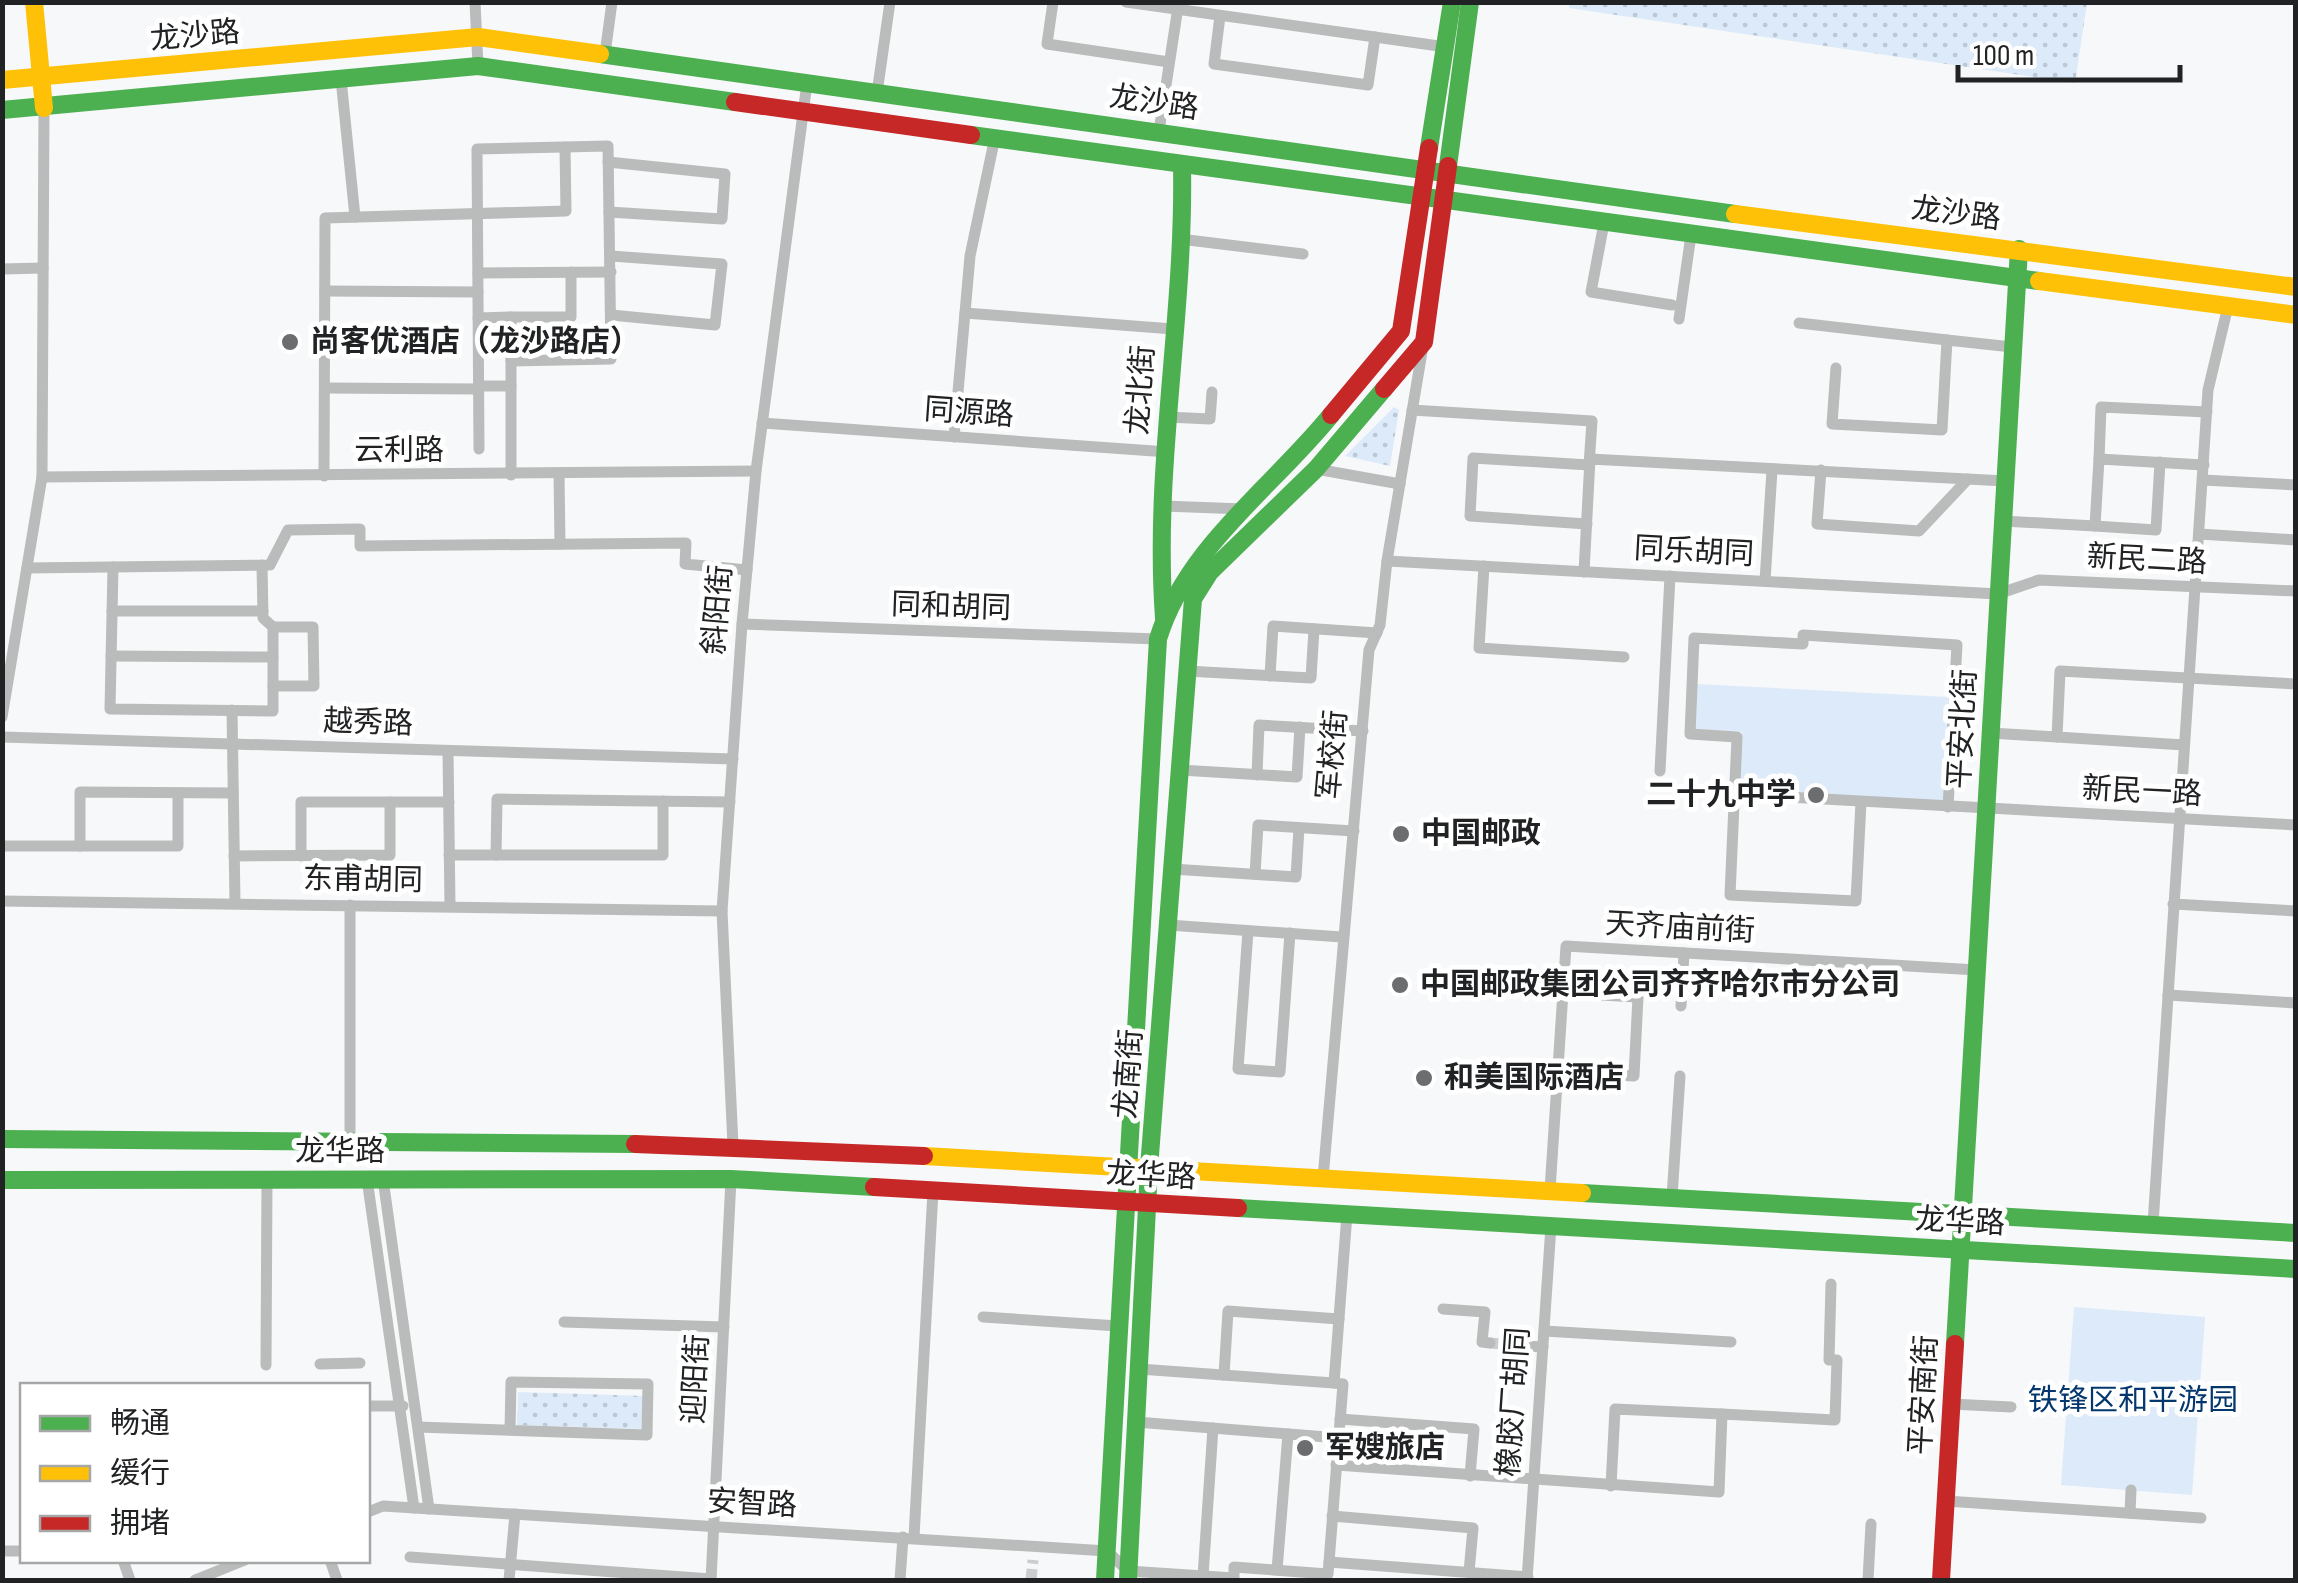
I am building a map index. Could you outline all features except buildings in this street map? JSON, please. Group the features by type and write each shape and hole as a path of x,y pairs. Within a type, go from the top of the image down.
{"main road":[{"path":"34,2 44,108"},
{"name":"军校街","path":"1424,342 1452,2"},
{"name":"军校街","path":"1437,175 1470,2"},
{"name":"龙沙路","path":"2,80 478,37 1158,131 1437,175 2296,288"},
{"name":"龙沙路","path":"2,110 478,66 1434,200 2296,315"},
{"name":"龙北街","path":"1167,613 1167,417 1182,164"},
{"name":"军校街","path":"1158,639 1167,613 1215,538 1312,439 1401,331 1434,200"},
{"name":"平安北街","path":"1963,1213 2019,249"},
{"path":"1316,469 1424,342"},
{"name":"龙南街","path":"1128,1576 1149,1168 1194,599 1210,572 1316,469"},
{"name":"龙南街","path":"1105,1580 1158,639"},
{"name":"龙华路","path":"2,1139 732,1145 2296,1233"},
{"name":"龙华路","path":"2,1180 731,1179 2296,1269"},
{"name":"平安南街","path":"1941,1580 1963,1213"}],"street":[{"path":"475,2 478,66"},
{"path":"605,54 612,2"},
{"path":"877,92 890,2"},
{"path":"1053,2 1047,44 1169,62"},
{"path":"1126,2 1178,6 1220,16 1446,47"},
{"path":"1158,131 1178,6"},
{"path":"1220,16 1214,64 1272,72 1368,85 1375,37"},
{"path":"342,79 356,216"},
{"name":"斜阳街","path":"732,1145 722,911 732,760 756,471 806,83"},
{"path":"2,718 42,477 44,108"},
{"path":"954,436 970,256 996,138"},
{"path":"478,449 477,149 608,146 612,359 510,361"},
{"path":"324,476 325,218 566,211 565,147"},
{"path":"608,162 725,174 722,219 609,212"},
{"path":"1604,223 1592,292 1672,306"},
{"path":"1679,319 1691,234"},
{"path":"1180,239 1304,254"},
{"path":"610,256 722,264 715,326 611,315"},
{"path":"2,269 43,268"},
{"path":"478,318 571,317 571,272"},
{"path":"478,273 611,272"},
{"path":"325,291 478,292"},
{"path":"2153,1224 2207,412 2228,306"},
{"path":"964,313 1173,330"},
{"path":"510,317 511,475"},
{"path":"1799,323 2012,347"},
{"path":"1836,368 1832,424 1942,430 1947,340"},
{"name":"军校街","path":"1323,1178 1369,650 1377,633 1424,342"},
{"path":"324,388 511,386"},
{"path":"1167,417 1210,419 1212,392"},
{"path":"2094,526 2102,406 2207,412"},
{"path":"1412,410 1592,421 1584,572"},
{"name":"同源路","path":"762,422 1168,452"},
{"path":"1587,524 1470,516 1473,458 1590,465 1590,459"},
{"path":"1590,459 2005,481"},
{"path":"2098,459 2204,465"},
{"path":"2002,521 2156,530 2160,462"},
{"path":"1316,469 1400,484"},
{"path":"1765,581 1772,470"},
{"path":"1821,470 1818,524 1919,530 1968,479"},
{"name":"云利路","path":"42,477 756,471"},
{"path":"559,474 560,544"},
{"path":"2202,480 2296,485"},
{"path":"1166,506 1244,508"},
{"path":"27,568 270,565 288,530 360,529 360,546 686,542 685,564 747,570"},
{"path":"2199,534 2296,540"},
{"name":"同乐胡同","path":"1387,561 1998,594"},
{"path":"262,565 263,618 273,627 313,627 314,686 273,686"},
{"path":"1484,566 1479,648 1624,657"},
{"path":"112,567 110,709 273,711 273,627"},
{"path":"1660,771 1670,576"},
{"name":"新民二路","path":"1998,594 2039,580 2296,592"},
{"path":"112,611 263,611"},
{"name":"同和胡同","path":"742,624 1158,639"},
{"path":"1270,676 1273,626 1377,633"},
{"path":"1187,671 1311,678 1314,629"},
{"path":"1861,802 1856,901 1730,895 1737,737 1690,734 1694,638 1802,644 1803,635 1956,645 1948,807"},
{"path":"111,656 273,657"},
{"path":"2057,737 2060,671 2296,684"},
{"path":"232,710 235,904"},
{"path":"1256,774 1260,725 1363,731"},
{"path":"1180,770 1298,777 1300,728"},
{"path":"1990,733 2184,745"},
{"name":"越秀路","path":"2,737 732,760"},
{"path":"448,750 450,906"},
{"path":"80,846 80,792 233,793"},
{"path":"2,846 178,846 178,793"},
{"name":"新民一路","path":"1734,794 2296,824"},
{"path":"496,854 497,799 730,802"},
{"path":"449,854 663,854 663,801"},
{"path":"301,856 301,802 448,802"},
{"path":"234,856 390,855 390,802"},
{"path":"1255,874 1258,825 1354,831"},
{"path":"1172,869 1296,877 1299,828"},
{"name":"东甫胡同","path":"2,900 722,911"},
{"path":"2173,904 2296,911"},
{"path":"350,905 350,1142"},
{"path":"1168,925 1342,937"},
{"path":"1248,930 1238,1069 1280,1072 1290,933"},
{"name":"天齐庙前街","path":"1550,1190 1566,946 1976,970"},
{"path":"1681,1006 1684,953"},
{"path":"1558,1072 1634,1076 1638,997 1563,993"},
{"path":"2168,994 2296,1002"},
{"path":"1672,1197 1680,1076"},
{"name":"迎阳街","path":"711,1580 731,1179"},
{"path":"266,1365 267,1180"},
{"path":"375,1180 430,1509"},
{"path":"375,1180 414,1508"},
{"path":"900,1580 908,1537 933,1190"},
{"path":"1334,1383 1347,1214"},
{"name":"橡胶厂胡同","path":"1528,1579 1551,1226"},
{"path":"1611,1486 1616,1409 1834,1420 1837,1360 1829,1360 1831,1284"},
{"path":"1443,1309 1485,1312 1482,1342 1490,1342"},
{"path":"1224,1375 1228,1311 1339,1319"},
{"path":"983,1317 1118,1326"},
{"path":"564,1322 724,1327"},
{"path":"1544,1331 1731,1342"},
{"path":"1524,1346 1543,1347"},
{"path":"320,1364 360,1363"},
{"path":"1139,1369 1343,1384 1328,1572"},
{"path":"418,1427 647,1435 648,1384 511,1382 510,1430"},
{"path":"370,1406 414,1404"},
{"path":"1952,1404 2010,1407"},
{"path":"1336,1465 1534,1482 1719,1492 1722,1414"},
{"path":"1340,1419 1474,1429 1470,1476"},
{"path":"1136,1422 1339,1438"},
{"path":"1204,1576 1213,1428"},
{"path":"1277,1570 1288,1434"},
{"path":"2130,1514 2131,1490"},
{"path":"1946,1500 2202,1518"},
{"name":"安智路","path":"370,1511 384,1506 1107,1551"},
{"path":"509,1580 515,1514"},
{"path":"1332,1516 1473,1528 1469,1572"},
{"path":"1868,1580 1871,1524"},
{"path":"1032,1560 1034,1546"},
{"path":"1107,1551 1128,1576 1234,1578 1234,1567 1469,1572 1528,1579"},
{"path":"410,1556 711,1580"},
{"path":"195,1580 218,1576 240,1563"}],"green space":[{"path":"1570,2 2087,3 2075,83 1569,8"},
{"path":"1394,407 1399,410 1390,466 1345,456"},
{"path":"1695,684 1948,697 1943,801 1739,791 1742,732 1693,729"},
{"name":"铁锋区和平游园","path":"2074,1307 2205,1317 2192,1495 2061,1485"},
{"path":"518,1392 645,1396 644,1429 517,1425"}],"tunnel":[{"path":"1490,1343 1524,1346"},
{"path":"1031,1580 1033,1560"}],"traffic: fast":[{"path":"1429,148 1452,2"},
{"path":"1448,166 1470,2"},
{"path":"600,54 1735,214"},
{"path":"2,110 478,66 735,102"},
{"path":"971,135 2039,281"},
{"path":"1164,618 1163,504 1179,279 1182,165"},
{"path":"1955,1344 2019,249"},
{"path":"1128,1580 1149,1168 1193,599 1210,572 1316,469 1384,389"},
{"path":"1105,1580 1158,639 1171,606 1210,547 1331,415"},
{"path":"2,1139 635,1144"},
{"path":"2,1180 731,1179 874,1187"},
{"path":"1582,1193 2296,1233"},
{"path":"1238,1208 2296,1269"}],"traffic: slow":[{"path":"34,2 44,108"},
{"path":"2,80 478,37 600,54"},
{"path":"1735,214 2296,287"},
{"path":"2039,281 2296,315"},
{"path":"924,1156 1582,1193"}],"traffic: jam":[{"path":"735,102 971,135"},
{"path":"1331,415 1401,331 1429,148"},
{"path":"1384,389 1424,342 1448,166"},
{"path":"635,1144 924,1156"},
{"path":"874,1187 1238,1208"},
{"path":"1941,1580 1955,1344"}],"place":[{"name":"尚客优酒店（龙沙路店）","path":"290,342"},
{"name":"二十九中学","path":"1816,795"},
{"name":"中国邮政","path":"1401,834"},
{"name":"中国邮政集团公司齐齐哈尔市分公司","path":"1400,985"},
{"name":"和美国际酒店","path":"1424,1078"},
{"name":"军嫂旅店","path":"1305,1448"}]}
